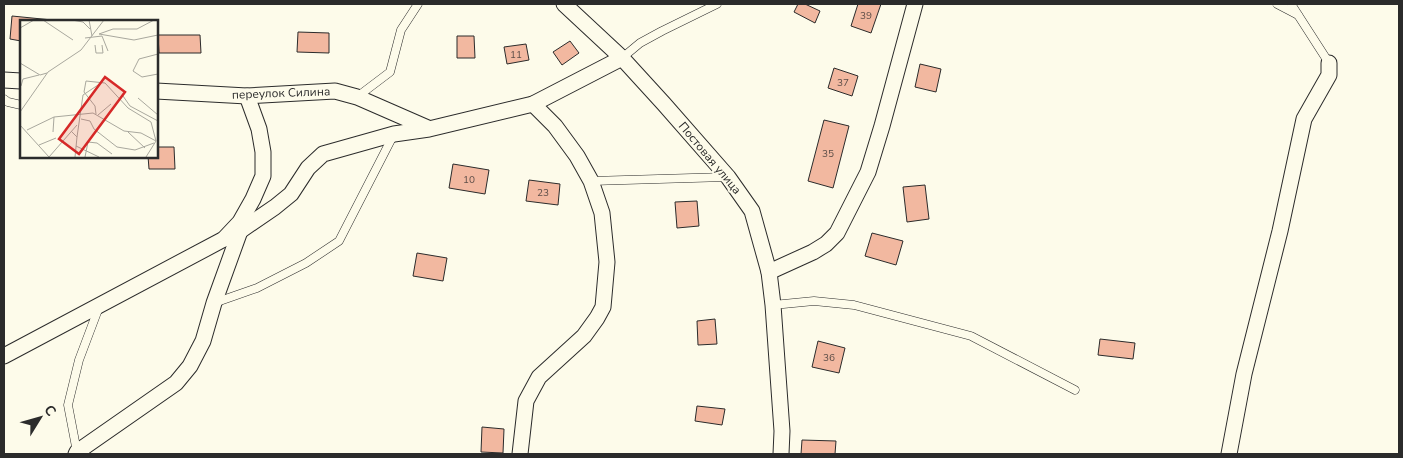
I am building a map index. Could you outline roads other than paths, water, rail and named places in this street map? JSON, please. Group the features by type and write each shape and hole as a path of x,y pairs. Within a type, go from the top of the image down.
{"street":[{"name":"Постовая улица","path":"564,4 622,58 664,104 728,177 752,211 769,272 773,305 782,432 781,454"},
{"path":"769,272 826,244 837,233 868,172 915,4"},
{"path":"4,356 240,231 275,208 291,194 308,168 323,154 394,134 429,129 533,104 622,58"},
{"path":"1229,454 1244,374 1280,231 1304,119 1329,76 1329,63"},
{"path":"4,80 20,81"},
{"name":"переулок Силина","path":"158,91 247,96 335,91 357,97 429,129"},
{"path":"224,240 240,222 253,199 262,176 263,152 259,129 247,96"},
{"path":"520,454 526,401 539,377 584,336 597,318 603,307 607,262 602,213 591,181 577,156 555,126 533,104"},
{"path":"77,453 176,383 190,366 203,341 214,303 240,231"}],"lane":[{"path":"357,97 390,72 401,30 418,4"},
{"path":"622,58 640,43 717,4"},
{"path":"1278,4 1299,15"},
{"path":"1291,4 1329,63"},
{"path":"4,99 8,102 20,104"},
{"path":"214,303 257,288 306,263 339,241 394,134"},
{"path":"591,181 728,177"},
{"path":"773,305 814,301 854,305 971,336 1075,390"},
{"path":"77,453 68,405 79,360 100,304"}]}
